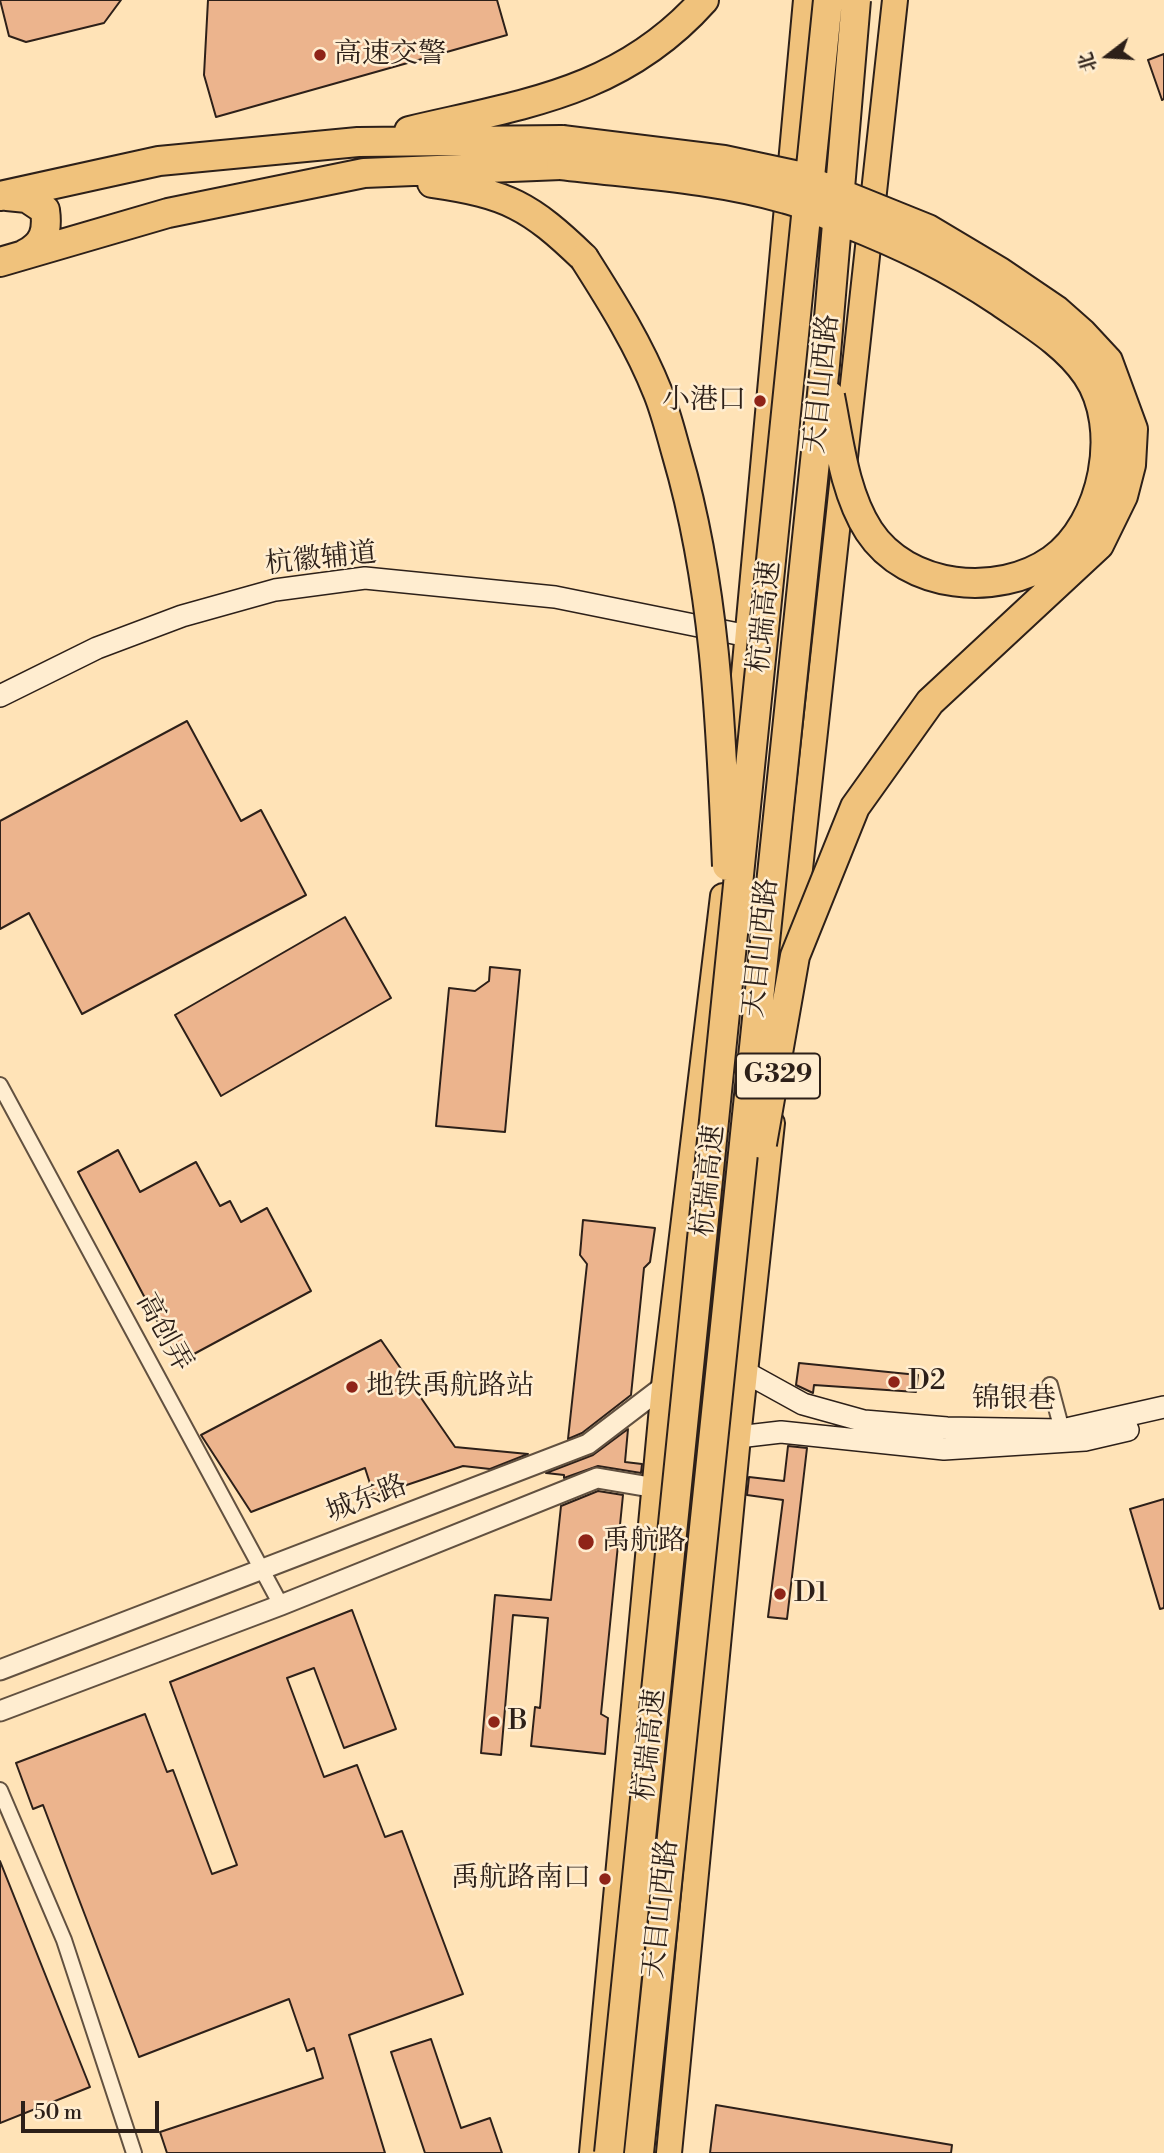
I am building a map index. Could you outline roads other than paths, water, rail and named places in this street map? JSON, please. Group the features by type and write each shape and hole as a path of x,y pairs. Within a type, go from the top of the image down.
{"highway":[{"path":"2,196 159,161 358,142 528,103 600,80 642,55 680,27 704,0"},
{"name":"天目山西路","path":"592,2153 664,1386 726,875 806,0"},
{"name":"杭瑞高速","path":"609,2153 828,0"},
{"name":"杭瑞高速","path":"639,2153 734,1368 856,0"},
{"name":"天目山西路","path":"669,2153 738,1437 734,1368 895,0"},
{"path":"358,142 724,160 794,175 928,229 1056,310 1108,361 1133,429 1131,465 1123,496 1099,545 930,702 892,750 855,807 795,956 734,1368"},
{"path":"9,259 168,213 364,173 562,153 787,199 917,251 1041,330 1087,375 1101,402 1108,431 1106,461 1099,488 1079,530 1053,560 1001,583 971,584 939,578 915,569 884,550 855,507 825,365"},
{"path":"364,173 463,187 510,199 549,225 584,258 625,322 659,395 686,487 702,568 718,685 731,971"},
{"path":"2,196 27,198 45,210 47,229 37,247 9,259"}],"main road":[{"name":"杭徽辅道","path":"0,696 97,648 182,616 275,590 365,578 555,597 748,636"},
{"name":"锦银巷","path":"734,1368 803,1404 864,1421 947,1427 1062,1430 1164,1408"},
{"name":"锦银巷","path":"738,1437 780,1432 944,1448 1085,1440 1164,1421"}],"street":[{"name":"高创弄","path":"0,1086 281,1605"},
{"name":"城东路","path":"0,1670 588,1444 664,1386 734,1368"},
{"path":"1050,1385 1062,1430 1085,1440"},
{"path":"0,1711 281,1605 597,1478 656,1488 738,1437"},
{"path":"0,1790 64,1940 134,2153"}],"place":[{"name":"高速交警","path":"320,55"},
{"name":"小港口","path":"760,401"},
{"name":"D2","path":"894,1382"},
{"name":"地铁禹航路站","path":"352,1387"},
{"name":"禹航路","path":"586,1542"},
{"name":"D1","path":"780,1594"},
{"name":"B","path":"494,1722"},
{"name":"禹航路南口","path":"605,1879"}]}
